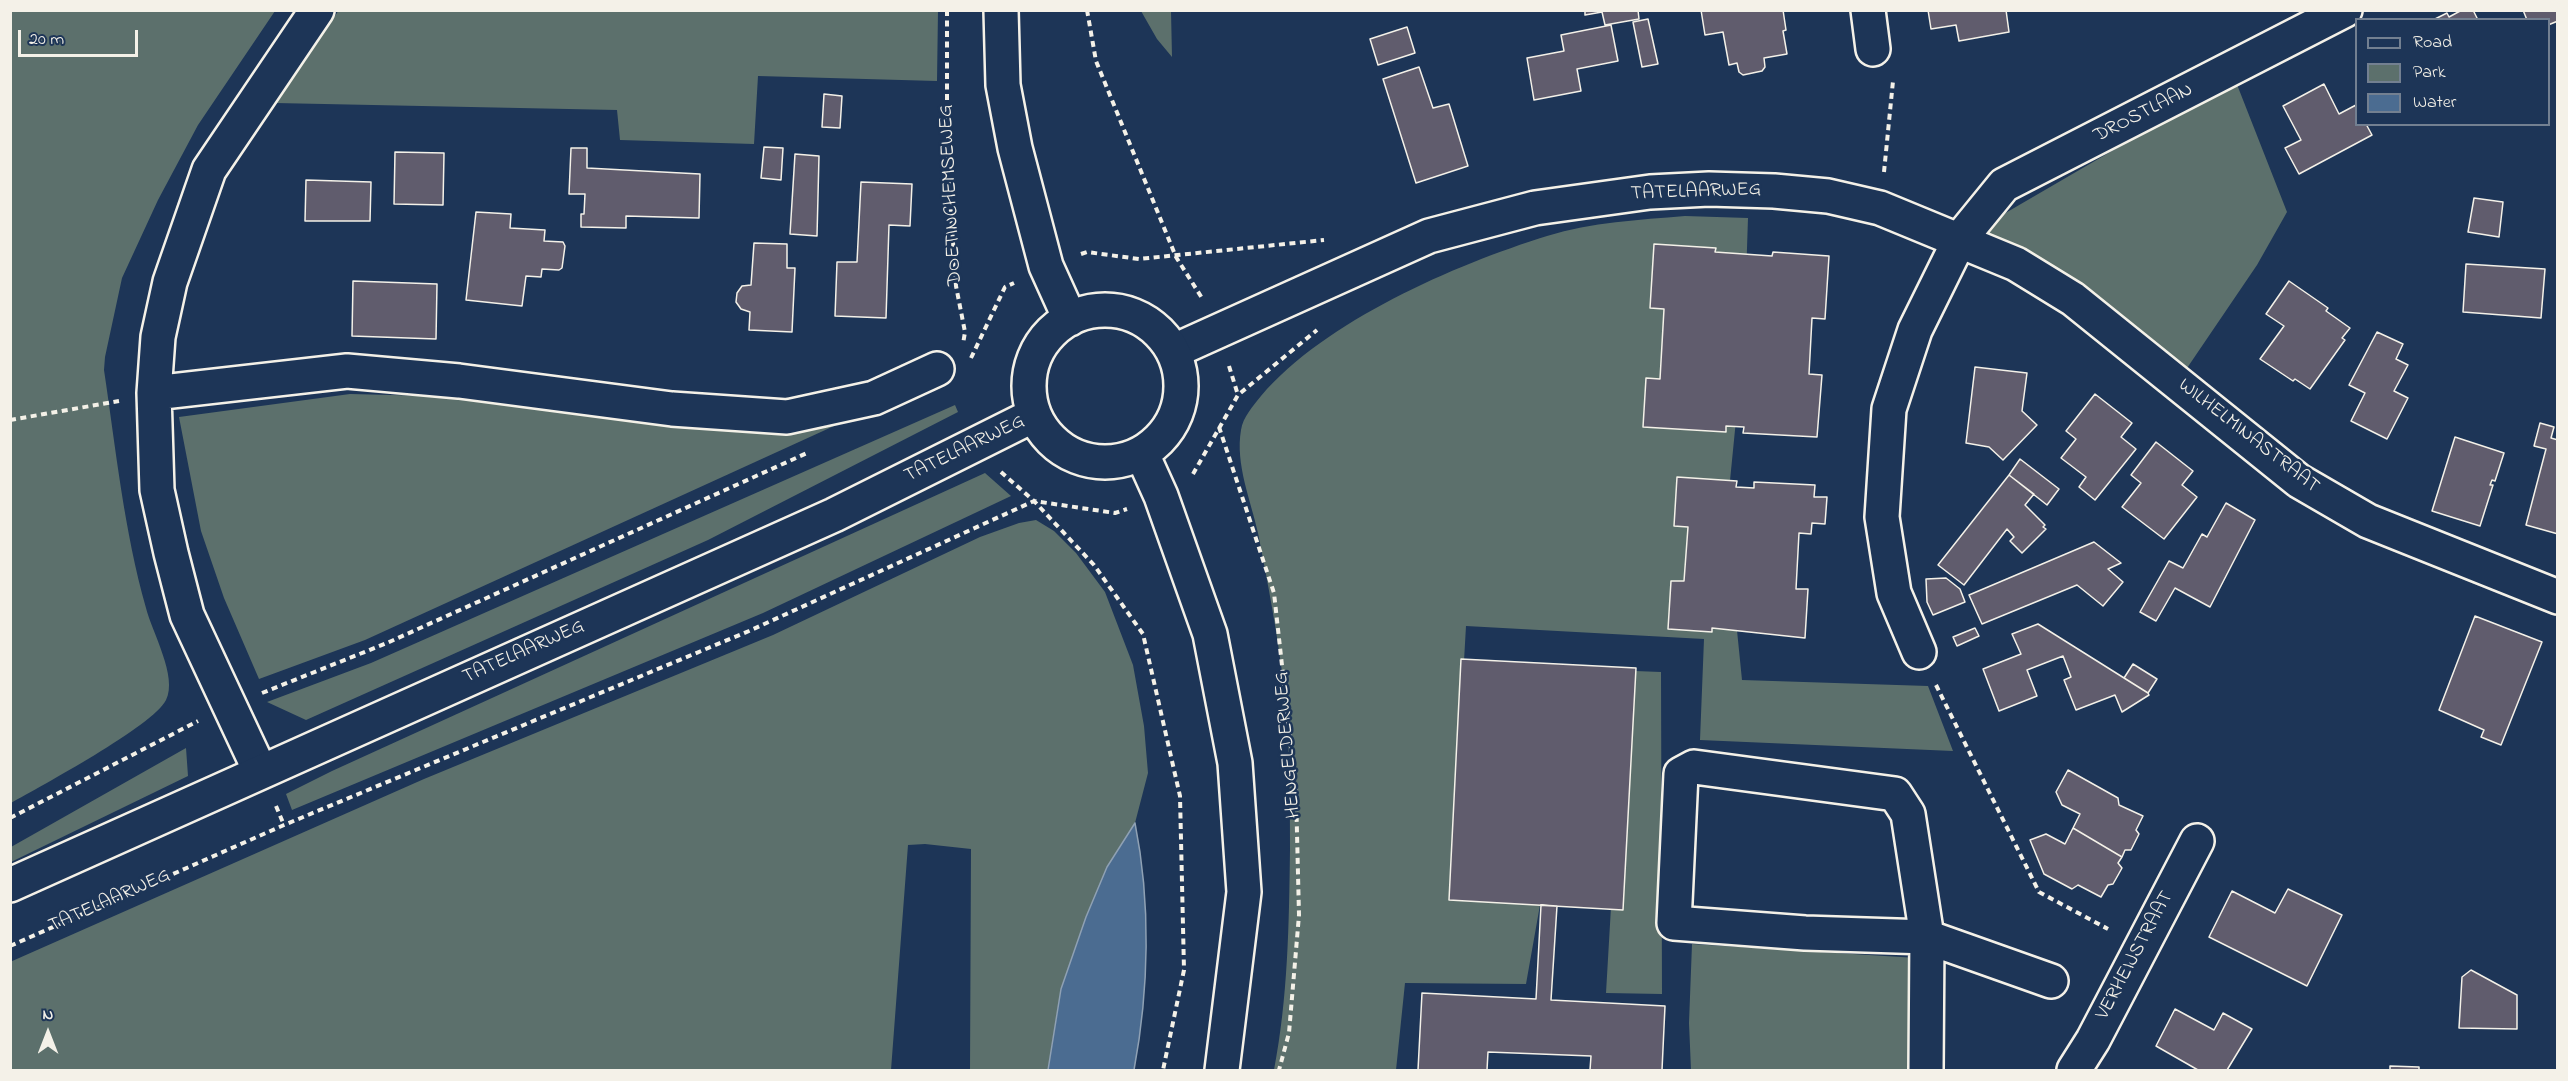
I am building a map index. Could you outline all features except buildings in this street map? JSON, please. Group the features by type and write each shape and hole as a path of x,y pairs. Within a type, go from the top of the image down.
{"street":[{"path":"260,771 187,615 171,553 157,490 154,393 158,337 170,282 209,170 317,10"},
{"path":"1001,10 1003,85 1015,148 1046,266 1070,319"},
{"path":"1868,10 1873,49"},
{"name":"DROSTLAAN","path":"1920,652 1894,593 1882,517 1889,409 1915,330 1960,239 2004,185 2345,10"},
{"name":"TATELAARWEG","path":"1174,351 1429,236 1535,208 1650,192 1709,189 1774,191 1828,196 1880,208 1960,239"},
{"name":"WILHELMINASTRAAT","path":"1960,239 2016,264 2073,299 2298,481 2368,521 2558,597"},
{"path":"1108,310 1128,314 1146,321 1161,334 1174,351 1182,380 1179,409 1165,435 1142,454 1117,462 1092,462 1075,456 1067,453 1047,437 1034,415 1029,393 1030,371 1038,350 1052,332 1070,319 1088,312 1108,310"},
{"path":"154,393 347,371 459,381 672,409 787,417 874,398 950,362"},
{"name":"TATELAARWEG","path":"10,885 834,515 1034,415"},
{"path":"1142,454 1161,496 1210,634 1235,763 1244,892 1222,1071"},
{"path":"1926,1071 1927,937 1908,814 1895,794 1694,767 1681,774 1674,923 1805,933 1927,937 2051,981"},
{"name":"VERHEIJSTRAAT","path":"2074,1071 2093,1040 2197,841"}],"path":[{"name":"DOETINCHEMSEWEG","path":"948,10 946,91 949,174 956,286 965,332 950,362"},
{"path":"1087,10 1096,61 1176,257 1328,240"},
{"path":"1873,49 1896,47 1880,208"},
{"path":"10,420 92,407 154,393"},
{"name":"HENGELDERWEG","path":"1238,395 1220,427 1274,592 1296,792 1299,915 1289,1033 1279,1071"},
{"path":"10,818 231,705 387,643 817,449"},
{"name":"TATELAARWEG","path":"10,946 285,825 749,631 1034,501 1094,565 1143,634 1180,796 1184,970 1163,1071"},
{"path":"1920,652 2039,892 2141,947"}],"green space":[{"path":"11,10 275,11 198,125 158,200 122,278 105,357 104,370 126,520 146,608 167,667 169,690 166,700 141,725 119,740 11,803"},
{"path":"339,10 938,11 937,81 758,76 754,144 620,140 617,110 275,103"},
{"path":"1141,11 1171,11 1172,57 1157,39"},
{"path":"2236,82 2287,212 2257,265 2183,374 2027,252 1989,233 1990,222 2160,123"},
{"path":"1685,216 1748,218 1744,339 1726,521 1742,680 1928,686 1953,751 1700,740 1704,639 1466,626 1464,661 1540,905 1526,984 1405,983 1396,1070 1274,1070 1285,988 1288,933 1289,749 1276,630 1258,533 1240,456 1241,430 1244,421 1261,396 1288,369 1320,343 1355,320 1433,280 1511,248 1564,231 1616,222"},
{"path":"350,394 554,399 831,421 834,426 365,640 259,679 224,598 201,531 179,417"},
{"path":"955,405 958,412 708,540 306,720 267,702 371,663"},
{"path":"985,473 1011,496 763,613 292,810 286,794 332,771"},
{"path":"1036,520 1054,531 1076,553 1105,592 1133,665 1144,726 1148,773 1135,823 1107,868 1086,917 1061,989 1048,1070 970,1070 971,849 925,844 908,845 891,1070 11,1070 10,962 424,779 773,635 980,537 1019,523"},
{"path":"1635,671 1661,672 1662,994 1606,993 1611,907"},
{"path":"186,748 188,776 11,862 11,847"},
{"path":"1692,944 1917,958 1913,1070 1691,1070 1689,1023"}],"water":[{"path":"1135,823 1144,884 1146,946 1143,1009 1134,1070 1048,1070 1061,989 1086,917 1107,867"}]}
